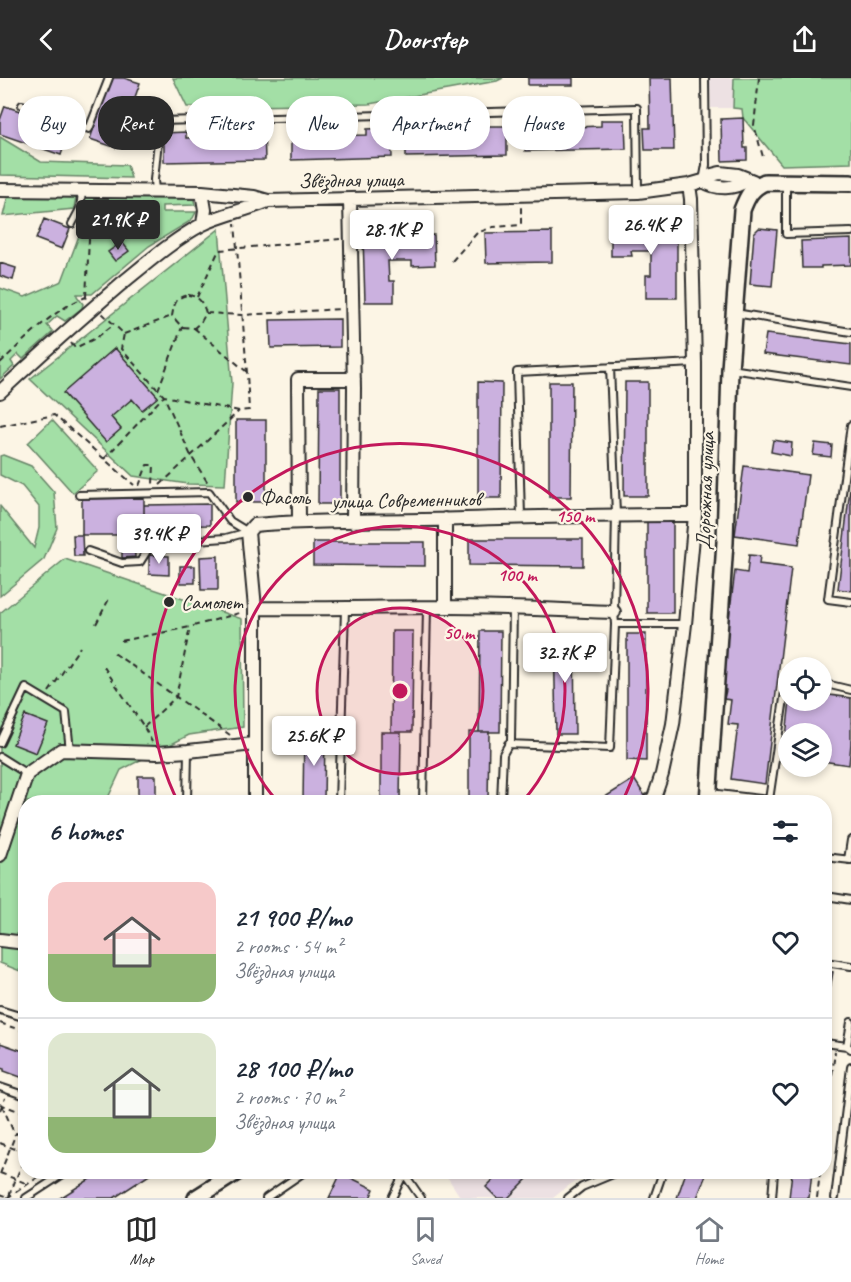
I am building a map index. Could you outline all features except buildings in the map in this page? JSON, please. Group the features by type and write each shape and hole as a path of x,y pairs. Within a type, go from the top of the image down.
{"street":[{"name":"Звёздная улица","path":"0,190 202,192 254,197 268,201 639,192 689,185 720,173 738,175 752,183"},
{"path":"703,181 711,186 723,187 765,182 851,183"},
{"name":"Дорожная улица","path":"709,795 725,542 730,369 742,210 752,183"},
{"path":"655,795 673,724 686,624 695,515 695,363 689,185"},
{"path":"202,192 205,210 203,224"},
{"path":"350,200 354,379 353,522"},
{"path":"0,392 90,302 162,250 203,224 268,201"},
{"path":"299,521 298,380 354,379"},
{"name":"улица Современников","path":"248,532 254,525 299,521 353,522 616,514 695,515"},
{"path":"445,519 445,607"},
{"path":"248,532 255,608 249,745 254,795"},
{"path":"255,608 513,608 614,618"},
{"path":"20,795 27,774 62,750 158,753 249,745"},
{"path":"0,855 18,801"},
{"path":"0,940 18,943"},
{"path":"196,1198 221,1179"}],"lane":[{"path":"86,128 89,129 109,78"},
{"path":"703,181 706,165 705,78"},
{"path":"155,191 160,122 637,108 639,192"},
{"path":"786,182 786,234 851,232"},
{"path":"0,190 1,198"},
{"path":"72,224 87,192"},
{"path":"734,313 851,332"},
{"path":"521,517 517,372 695,363"},
{"path":"508,744 610,748 616,514 610,367"},
{"path":"730,369 851,387"},
{"path":"851,425 828,599 851,602"},
{"path":"79,495 209,492 230,521 248,532"},
{"path":"88,551 122,563 140,562 152,543 226,538 248,532"},
{"path":"423,795 427,608"},
{"path":"501,795 503,754 511,740 513,608"},
{"path":"339,795 345,609"},
{"path":"614,618 686,624"},
{"path":"832,685 851,690"},
{"path":"0,743 26,688 66,712 70,751"},
{"path":"770,795 782,711"},
{"path":"188,752 188,795"},
{"path":"0,757 27,774"},
{"path":"832,858 849,860 851,840"},
{"path":"832,897 851,900"},
{"path":"832,963 851,966"},
{"path":"0,1010 18,1016"},
{"path":"832,1044 849,1047 851,1022"},
{"path":"835,1198 851,1066"},
{"path":"0,1087 18,1093"},
{"path":"26,1198 55,1179"},
{"path":"266,1198 294,1179"},
{"path":"392,1198 401,1179"},
{"path":"409,1179 421,1198"},
{"path":"568,1198 582,1187 601,1179"},
{"path":"654,1198 661,1179"},
{"path":"772,1198 773,1179"}],"path":[{"path":"759,78 754,124 763,157"},
{"path":"346,181 350,200"},
{"path":"87,192 90,302"},
{"path":"452,261 477,233 493,227 521,225 521,195"},
{"path":"164,396 239,411 249,410 235,220"},
{"path":"197,297 219,250 345,239"},
{"path":"172,316 174,303 182,296 197,297 203,303 206,314 194,328"},
{"path":"0,363 49,319 74,302 90,302 124,334"},
{"path":"206,314 242,315 344,309"},
{"path":"124,334 172,316"},
{"path":"172,316 182,327 194,328 247,373"},
{"path":"158,390 182,327"},
{"path":"124,334 121,349 164,396 191,456 210,487 209,492"},
{"path":"104,459 164,396"},
{"path":"152,493 239,411"},
{"path":"0,426 54,415 138,489 147,465 154,465 152,493"},
{"path":"96,624 110,597"},
{"path":"121,641 190,627 255,608"},
{"path":"144,727 176,697 190,627"},
{"path":"45,698 80,647"},
{"path":"114,653 249,745"},
{"path":"104,667 144,727 158,753"},
{"path":"0,1023 18,1029"},
{"path":"832,1074 835,1052"},
{"path":"0,1110 8,1089"},
{"path":"1,1104 18,1111"},
{"path":"1,1104 15,1135 0,1173 28,1184"},
{"path":"15,1135 18,1134"},
{"path":"0,1143 18,1150"},
{"path":"8,1198 18,1174"},
{"path":"8,1198 36,1179"},
{"path":"817,1198 819,1179"},
{"path":"0,1194 8,1198"}],"shaded area":[{"path":"710,78 734,78 733,108 711,108"},
{"path":"449,1179 584,1179 572,1183 553,1198 461,1198"}],"green space":[{"path":"173,78 503,78 414,96 370,96 369,104 358,104 358,96 286,96 286,105 274,106 274,96 186,96 186,105"},
{"path":"734,78 851,78 851,163 782,165 743,118 742,109 733,108"},
{"path":"0,137 41,162 127,165 131,178 0,175"},
{"path":"189,195 195,205 162,206 162,212 196,212 193,218 149,246 92,294 77,294 83,304 82,308 65,321 57,316 47,325 53,332 23,359 18,354 11,361 14,366 0,379 0,288 25,297 62,281 80,233 86,196"},
{"path":"8,196 76,196 74,209 3,216"},
{"path":"219,229 232,383 225,485 188,484 133,476 30,379"},
{"path":"52,420 98,471 73,493 28,443"},
{"path":"3,455 31,466 54,492 57,528 44,559 0,596 0,506 34,548 39,528 39,507 22,486 0,475 0,456"},
{"path":"65,559 242,619 243,727 189,735 121,770 109,795 18,795 18,970 0,963 0,613"}],"place":[{"name":"Фасоль","path":"248,497"},
{"name":"Самолет","path":"169,602"}]}
